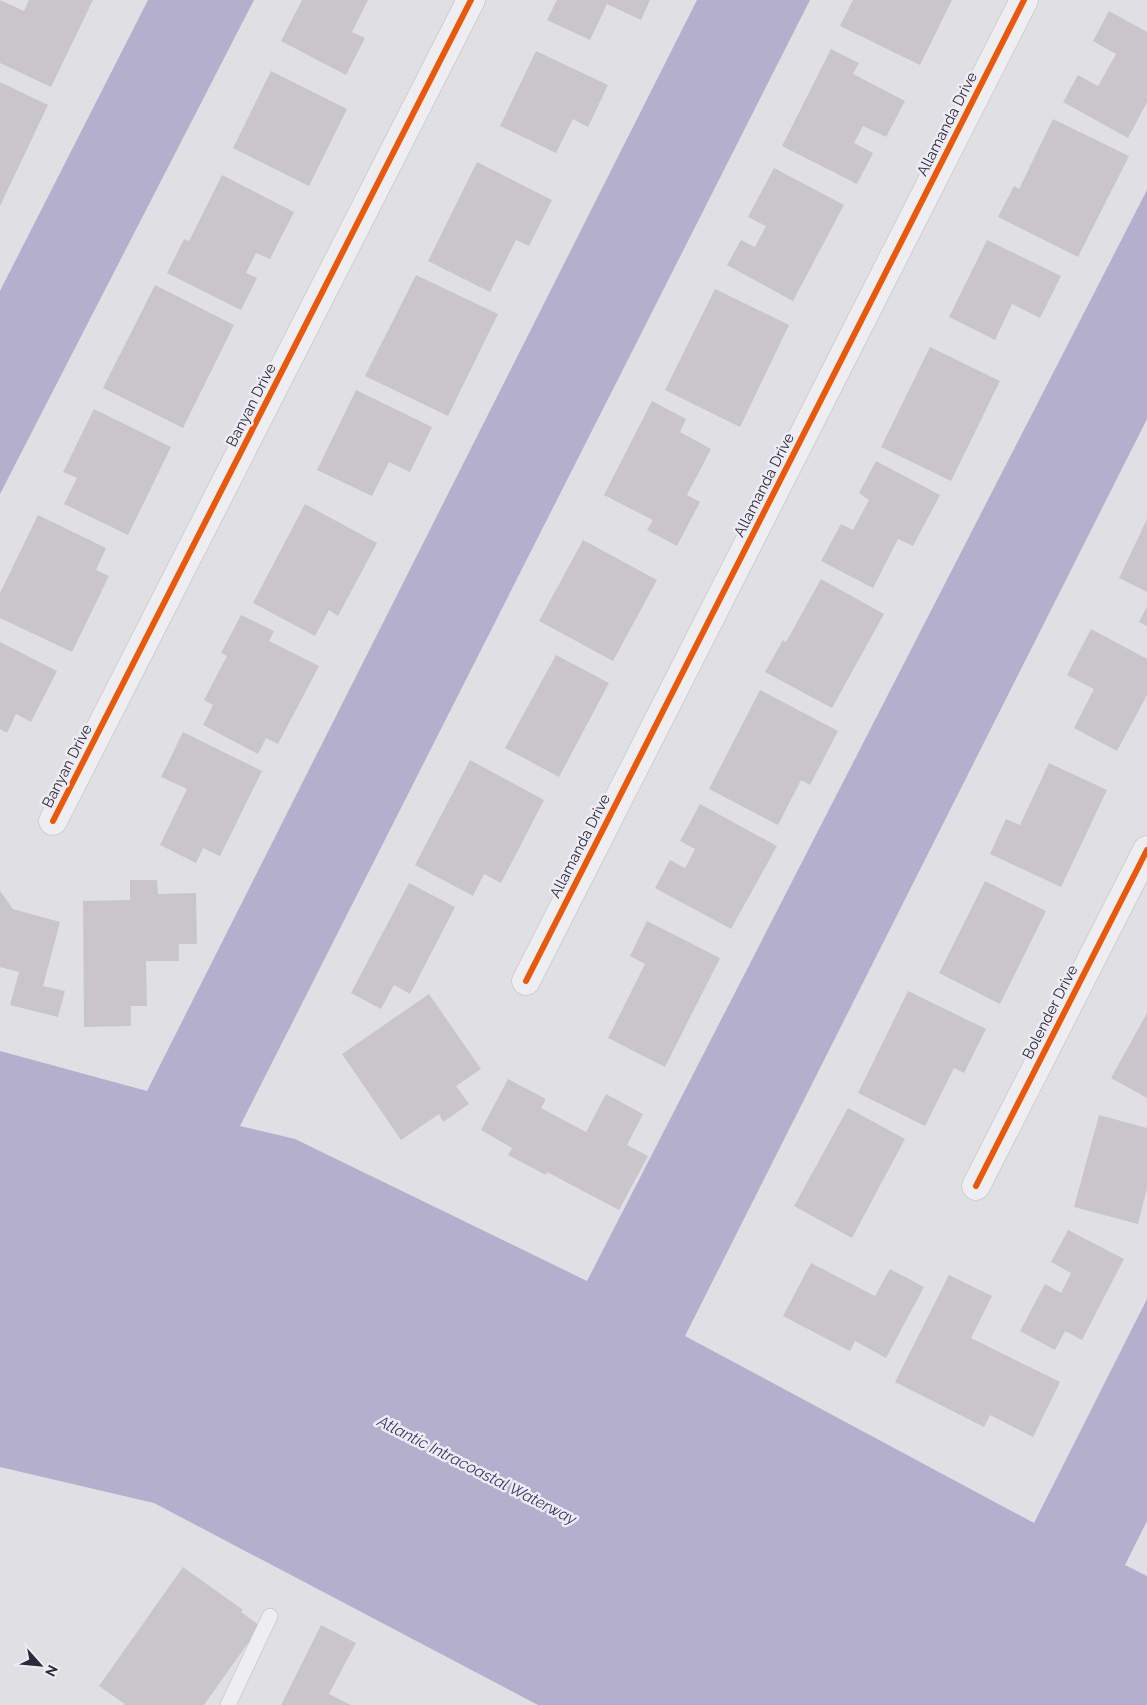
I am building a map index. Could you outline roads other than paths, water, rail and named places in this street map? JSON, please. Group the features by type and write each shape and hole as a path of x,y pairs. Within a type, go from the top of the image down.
{"street":[{"name":"Banyan Drive","path":"53,821 471,0"},
{"name":"Allamanda Drive","path":"526,981 1024,0"},
{"name":"Bolender Drive","path":"976,1186 1147,850"}],"lane":[{"path":"228,1705 270,1616"}],"water":[{"path":"148,0 254,0 0,494 0,291"},
{"name":"Atlantic Intracoastal Waterway","path":"697,0 810,0 240,1126 295,1139 587,1281 1147,190 1147,419 685,1336 1034,1523 1147,1299 1147,1521 1125,1565 1147,1576 1147,1705 538,1705 154,1503 0,1467 0,1051 147,1091"}]}
